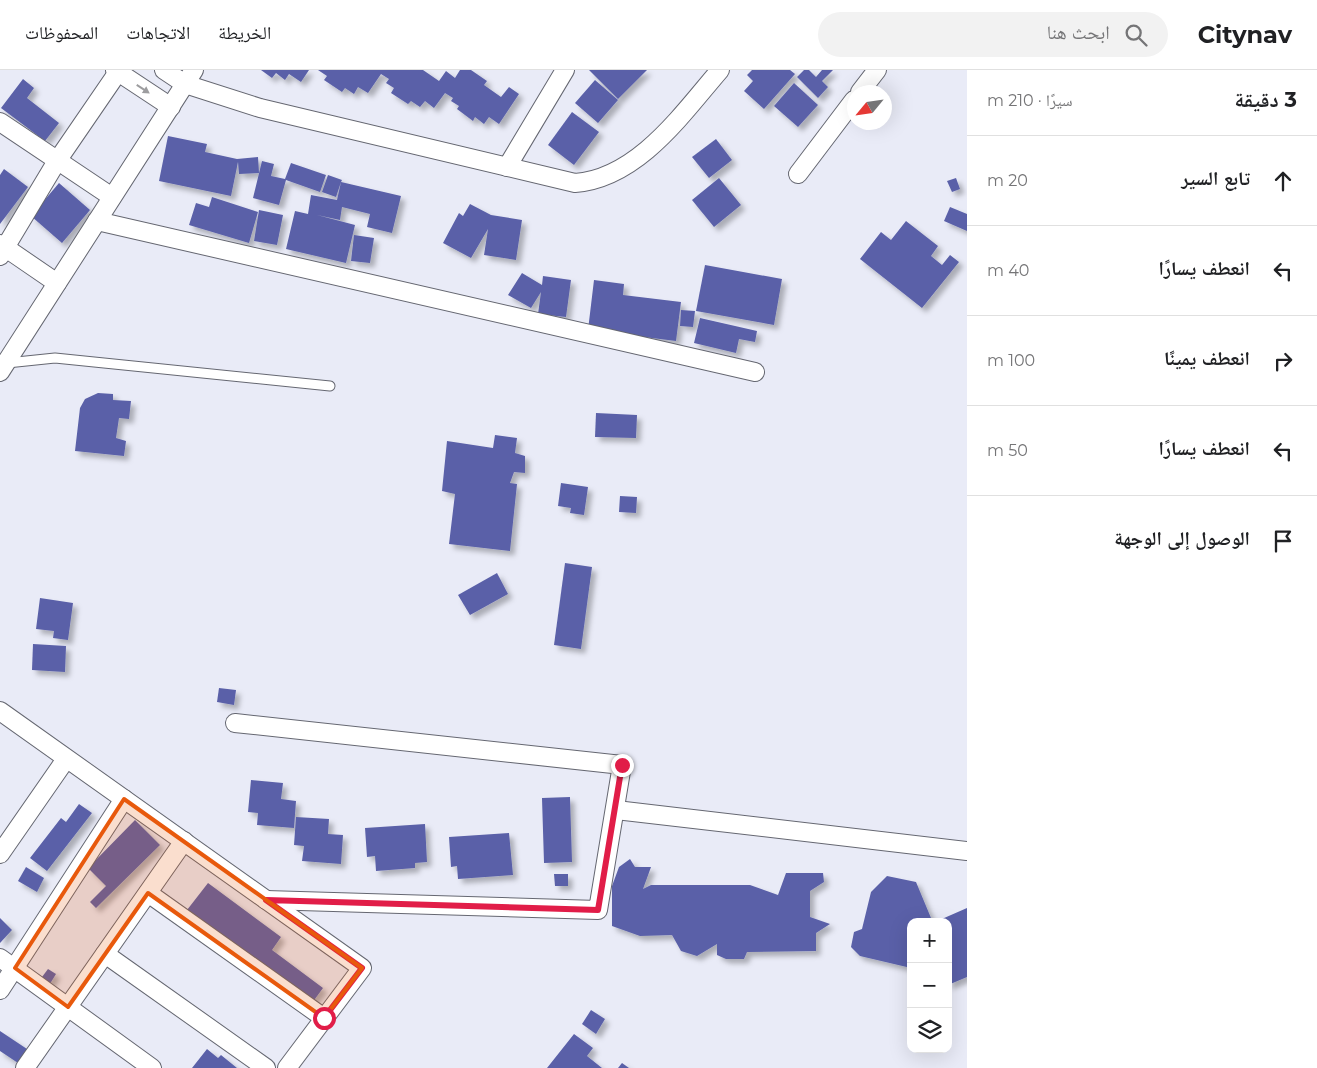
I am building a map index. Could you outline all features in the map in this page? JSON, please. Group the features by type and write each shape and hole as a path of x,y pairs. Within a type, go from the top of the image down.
{"street":[{"path":"164,70 190,77 260,108 575,184 594,182 616,172 641,154 675,122 720,70"},
{"path":"865,85 877,70"},
{"path":"57,283 2,249 57,161 116,71 171,107"},
{"path":"507,167 562,71"},
{"path":"2,365 190,77"},
{"path":"798,174 847,109"},
{"path":"0,123 112,197"},
{"path":"97,221 754,372"},
{"path":"0,711 362,968 287,1068"},
{"path":"236,723 622,765 598,910 266,900"},
{"path":"0,854 66,759"},
{"path":"0,990 124,799"},
{"path":"616,810 967,851"},
{"path":"25,1068 184,841"},
{"path":"148,893 324,1018"},
{"path":"105,954 266,1068"},
{"path":"0,958 152,1068"}],"lane":[{"path":"2,365 55,358 330,386"}],"highlighted area":[{"path":"124,799 362,968 324,1018 148,893 68,1007 15,968"}],"building":[{"path":"261,70 309,70 301,82 289,74 285,80 276,73 272,78"},
{"path":"318,70 423,70 439,81 446,71 455,78 460,70 471,70 487,81 484,85 501,97 509,87 519,94 499,124 489,117 484,124 475,117 473,121 457,109 459,106 451,101 453,98 445,93 434,108 425,101 420,107 411,101 408,104 391,93 394,88 386,83 389,79 381,74 368,93 358,87 354,94 345,88 342,92 324,80 327,76"},
{"path":"589,70 647,70 618,99"},
{"path":"752,70 790,70 795,74 764,109 744,91 753,81 747,75"},
{"path":"804,70 809,70 816,77 822,70 833,70 822,81 828,87 818,98 797,77"},
{"path":"23,79 34,88 27,98 59,123 45,141 1,108"},
{"path":"595,80 618,100 598,123 575,103"},
{"path":"794,83 818,105 798,127 774,106"},
{"path":"572,112 599,132 574,165 548,145"},
{"path":"168,136 207,144 205,152 237,159 258,157 259,173 239,174 238,162 231,196 159,181"},
{"path":"716,139 732,160 709,178 692,157"},
{"path":"262,161 274,164 271,176 285,179 291,163 326,175 320,192 286,180 279,205 253,198"},
{"path":"4,169 28,187 0,224 0,175"},
{"path":"328,175 342,180 336,197 322,192"},
{"path":"719,178 741,205 714,227 692,200"},
{"path":"956,178 960,189 952,192 947,181"},
{"path":"341,182 401,196 392,233 367,227 370,214 342,207 340,220 317,215 355,225 346,263 286,249 295,211 308,214 311,195 337,200"},
{"path":"59,183 90,210 62,243 31,216"},
{"path":"212,197 258,212 249,243 189,225 196,203 209,207"},
{"path":"470,204 491,215 522,220 516,260 484,255 488,229 471,258 443,243 459,213 463,216"},
{"path":"950,207 967,214 967,231 944,221"},
{"path":"259,210 283,215 277,245 254,241"},
{"path":"906,221 938,246 931,256 942,265 950,255 959,262 922,308 860,259 881,232 891,240"},
{"path":"354,235 374,238 370,263 351,261"},
{"path":"705,265 782,279 774,325 696,311"},
{"path":"522,273 542,285 543,276 571,280 566,317 538,314 541,292 531,308 508,295"},
{"path":"594,280 624,284 623,295 681,302 676,341 588,330"},
{"path":"681,310 695,311 693,327 680,326"},
{"path":"700,318 757,331 755,342 739,339 736,353 694,343"},
{"path":"98,393 113,394 113,400 131,401 129,419 119,418 116,438 126,441 124,456 75,451 80,408 85,399"},
{"path":"596,413 637,415 636,438 595,437"},
{"path":"495,435 517,438 515,453 525,456 525,473 514,472 510,483 517,484 510,551 449,544 455,494 442,491 447,441 493,448"},
{"path":"561,483 588,487 584,515 570,513 571,508 558,506"},
{"path":"620,496 637,497 636,513 619,512"},
{"path":"565,563 592,567 581,649 554,645"},
{"path":"497,573 508,594 470,615 458,595"},
{"path":"40,598 73,603 68,640 53,638 54,631 36,629"},
{"path":"33,644 66,646 65,672 32,670"},
{"path":"219,688 236,690 234,705 217,702"},
{"path":"251,780 283,783 281,799 296,801 294,828 257,825 258,813 248,812"},
{"path":"570,797 572,862 544,863 542,798"},
{"path":"79,804 92,813 47,871 30,858 61,818 66,822"},
{"path":"296,817 329,819 328,834 343,835 341,864 302,861 304,846 294,845"},
{"path":"135,820 160,845 96,908 90,902 106,886 88,868"},
{"path":"425,824 427,862 415,863 415,868 376,871 375,856 367,857 365,828"},
{"path":"509,833 513,875 458,879 457,866 451,867 449,837"},
{"path":"630,859 635,867 651,867 643,889 651,885 750,885 778,895 786,873 823,873 824,882 810,891 810,917 830,924 816,933 816,951 747,952 744,959 726,959 717,955 717,944 697,956 681,951 672,935 640,936 612,926 612,886 619,867"},
{"path":"26,867 44,878 37,892 18,881"},
{"path":"554,874 568,874 568,886 555,886"},
{"path":"887,876 916,882 931,918 907,918 907,967 860,956 851,947 854,932 862,929 871,892"},
{"path":"208,883 281,937 272,950 323,988 312,1003 187,910"},
{"path":"967,908 967,977 952,983 952,918 944,918"},
{"path":"0,918 12,930 0,943"},
{"path":"48,969 56,974 48,987 39,981"},
{"path":"591,1010 605,1019 596,1034 582,1024"},
{"path":"0,1031 27,1049 18,1063 0,1051"},
{"path":"574,1034 593,1048 587,1056 602,1068 547,1068"},
{"path":"207,1049 218,1058 221,1055 237,1068 192,1068"},
{"path":"622,1063 629,1068 618,1068"}],"route":[{"path":"324,1018 362,968 266,900 598,910 622,765"}]}
